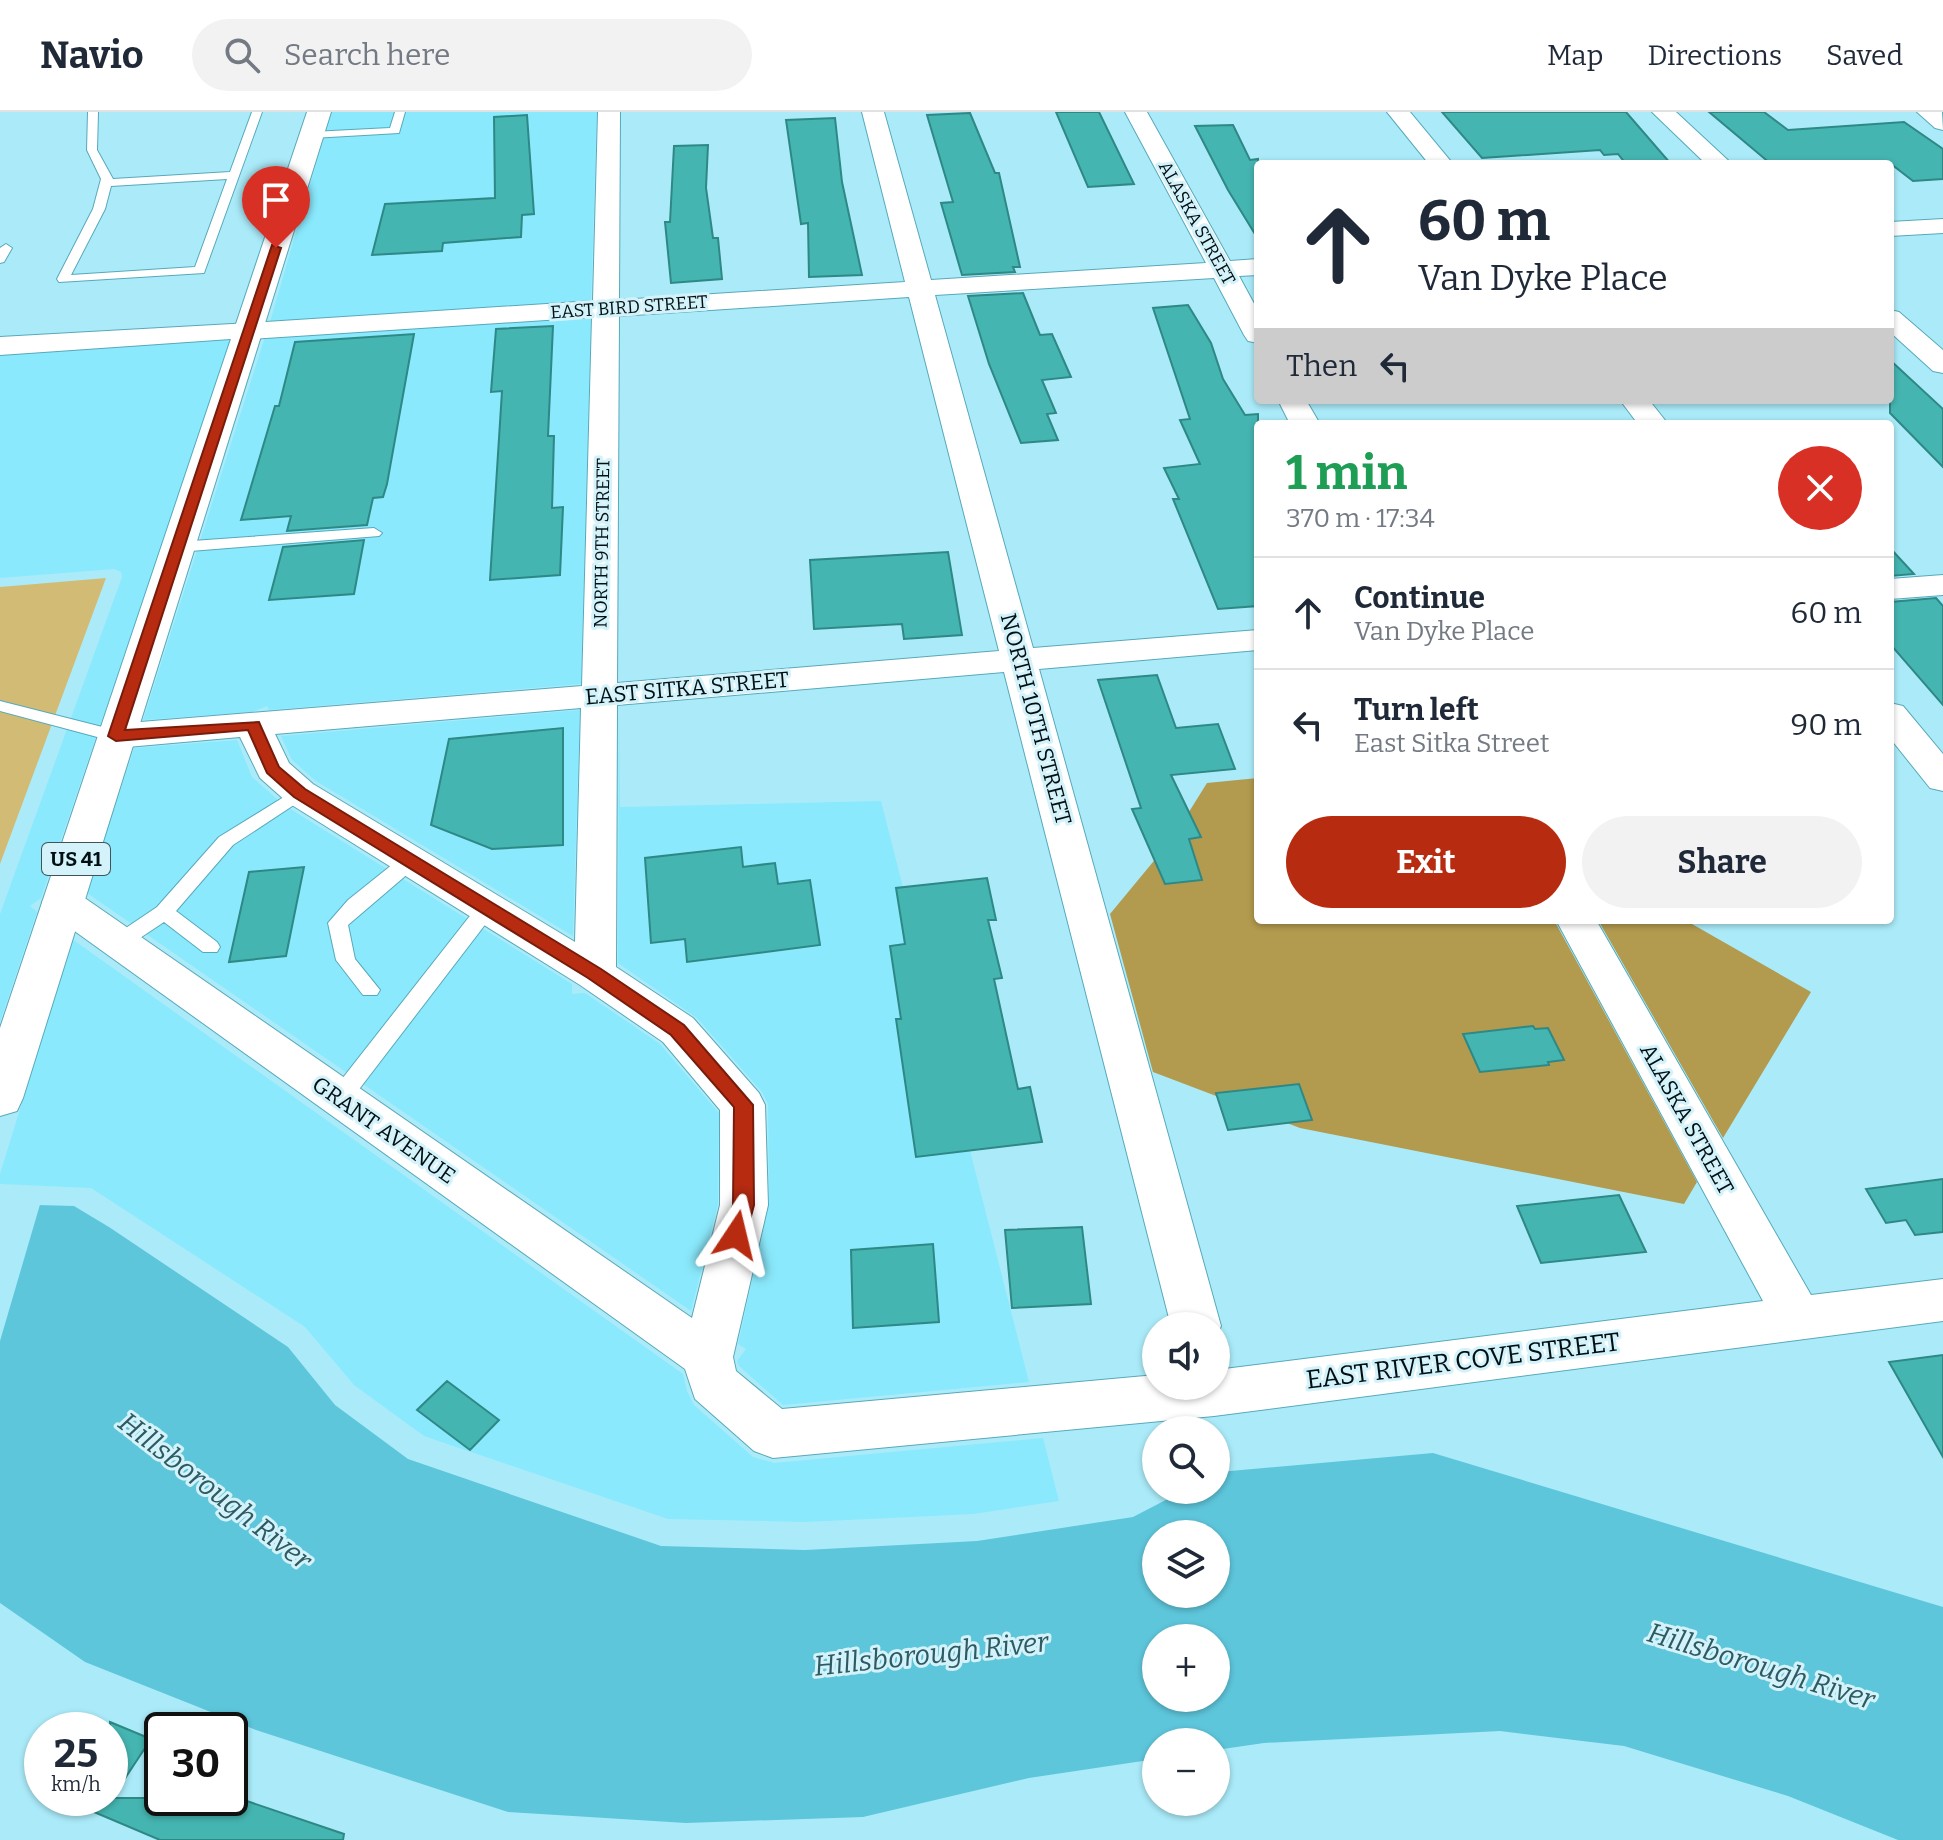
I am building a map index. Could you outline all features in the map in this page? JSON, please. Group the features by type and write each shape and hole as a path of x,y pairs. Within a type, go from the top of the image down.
{"main road":[{"name":"US 41","path":"0,1098 315,124"},
{"name":"EAST BIRD STREET","path":"0,346 250,331"}],"street":[{"name":"NORTH 9TH STREET","path":"595,974 609,112"},
{"name":"NORTH 10TH STREET","path":"873,112 1192,1312"},
{"name":"ALASKA STREET","path":"1136,112 1254,328"},
{"path":"1398,112 1438,160"},
{"path":"1663,112 1716,160"},
{"path":"1928,112 1943,123"},
{"path":"1894,229 1943,226"},
{"name":"EAST BIRD STREET","path":"250,331 1254,267"},
{"path":"1894,322 1943,365"},
{"path":"1637,404 1650,420"},
{"path":"1894,589 1943,585"},
{"name":"EAST SITKA STREET","path":"116,736 1254,640"},
{"path":"1894,719 1943,779"},
{"path":"253,725 273,769 300,793 595,974 678,1030 743,1105 744,1205 708,1357"},
{"name":"GRANT AVENUE","path":"62,902 708,1357"},
{"name":"ALASKA STREET","path":"1578,924 1798,1318"},
{"name":"EAST RIVER COVE STREET","path":"1230,1388 1943,1300"},
{"name":"EAST RIVER COVE STREET","path":"708,1357 713,1383 773,1434 1142,1398"}],"lane":[{"path":"93,112 92,150 107,179 99,209 63,279 200,270 257,112"},
{"path":"315,124 395,131 400,112"},
{"path":"106,183 235,175"},
{"path":"178,547 374,533"},
{"path":"0,706 116,736"},
{"path":"118,943 164,912 226,841 300,793"},
{"path":"370,990 345,962 338,944 338,923 355,905 410,861"},
{"path":"339,1099 487,908"},
{"path":"164,912 210,947"}],"shaded area":[{"path":"331,112 597,112 591,302 270,322"},
{"path":"591,316 581,684 269,710 267,706 252,712 143,720 265,337"},
{"path":"232,339 41,898 30,906 37,912 0,1022 0,914 122,577 121,572 114,569 0,578 0,354"},
{"path":"106,578 0,864 0,587"},
{"path":"619,707 620,807 881,801 1029,1382 783,1405 739,1366 737,1361 746,1349 738,1344 769,1203 768,1104 762,1092 697,1018 618,963"},
{"path":"580,710 573,936 316,781 292,760 281,736"},
{"path":"237,740 252,777 284,805 572,984 572,994 585,993 660,1044 719,1113 718,1204 691,1311 87,893 134,748"},
{"path":"1254,778 1254,924 1556,924 1697,1182 1684,1204 1300,1128 1153,1072 1110,914 1172,839 1207,783"},
{"path":"1600,924 1692,924 1811,992 1723,1138"},
{"path":"72,939 683,1374 694,1405 753,1457 774,1463 1043,1438 1059,1501 974,1514 806,1522 668,1519 424,1436 354,1385 305,1327 91,1188 0,1184 0,1174"}],"water":[{"name":"Hillsborough River","path":"0,1204 74,1206 109,1227 288,1347 335,1405 408,1459 661,1546 805,1550 977,1541 1133,1517 1158,1504 1230,1504 1230,1471 1433,1453 1943,1607 1943,1840 1898,1840 1788,1796 1624,1746 1500,1731 1264,1743 1230,1748 1230,1728 1142,1728 1142,1761 1029,1778 863,1817 686,1823 508,1812 256,1730 248,1727 248,1712 211,1712 85,1662 0,1603"}],"pier":[{"path":"0,1200 41,1201 0,1341"}],"building":[{"path":"1056,112 1099,112 1134,184 1088,187"},
{"path":"1442,112 1626,112 1668,160 1623,160 1618,154 1604,155 1600,150 1482,158"},
{"path":"1709,112 1764,112 1788,130 1904,122 1943,149 1943,179 1913,181 1894,166 1894,160 1766,160"},
{"path":"970,113 995,173 999,173 1020,267 1013,267 1015,272 962,275 941,203 953,202 927,115"},
{"path":"527,115 534,214 522,215 521,237 443,243 442,251 372,255 385,204 495,198 494,117"},
{"path":"835,118 842,182 862,275 809,277 808,223 801,224 786,120"},
{"path":"1233,125 1250,160 1258,159 1254,160 1254,232 1228,190 1195,126"},
{"path":"708,145 706,188 713,238 718,238 722,279 671,283 665,222 670,222 674,146"},
{"path":"1023,293 1040,335 1052,334 1071,377 1042,380 1056,413 1047,414 1058,440 1021,443 989,364 968,296"},
{"path":"1188,305 1211,343 1223,379 1245,415 1258,414 1258,420 1254,420 1254,606 1218,609 1173,499 1179,499 1164,468 1200,464 1180,420 1190,419 1153,308"},
{"path":"553,326 548,436 554,436 552,508 563,507 560,575 490,580 502,391 491,392 496,329"},
{"path":"414,334 387,484 383,497 373,498 367,525 287,531 291,516 241,520 275,406 279,406 295,342"},
{"path":"1894,364 1943,409 1943,467 1890,413 1890,404 1894,404"},
{"path":"364,540 354,594 269,600 283,547"},
{"path":"948,552 962,635 904,639 902,624 814,629 810,560"},
{"path":"1894,552 1914,574 1894,576"},
{"path":"1936,598 1943,606 1943,705 1894,649 1894,602"},
{"path":"1157,675 1176,728 1218,724 1235,769 1171,775 1201,837 1189,839 1202,880 1165,884 1132,809 1141,808 1098,680"},
{"path":"563,728 563,845 492,849 431,825 449,739"},
{"path":"741,847 743,867 775,863 778,884 810,880 820,945 687,962 685,939 651,943 645,858"},
{"path":"304,867 286,956 229,962 249,872"},
{"path":"987,878 996,920 988,920 1002,978 994,979 1018,1089 1030,1087 1042,1142 916,1157 896,1019 901,1019 890,946 905,944 896,888"},
{"path":"1533,1026 1535,1029 1548,1028 1564,1060 1548,1062 1549,1065 1480,1072 1463,1034"},
{"path":"1299,1084 1312,1120 1228,1130 1216,1093"},
{"path":"1943,1179 1943,1232 1915,1235 1906,1220 1886,1223 1866,1189"},
{"path":"1619,1195 1646,1252 1541,1263 1517,1206"},
{"path":"1082,1227 1091,1304 1012,1308 1005,1230"},
{"path":"933,1244 939,1322 853,1328 851,1250"},
{"path":"1943,1355 1943,1457 1889,1362"},
{"path":"447,1381 499,1420 470,1450 417,1410"},
{"path":"128,1729 144,1736 144,1750 128,1774"},
{"path":"128,1798 144,1798 144,1816 248,1816 248,1801 344,1834 343,1840 160,1840 103,1816 128,1816"}],"route":[{"path":"276,248 116,736 253,725 273,769 300,793 595,974 678,1030 743,1105 744,1205 736,1235"}]}
